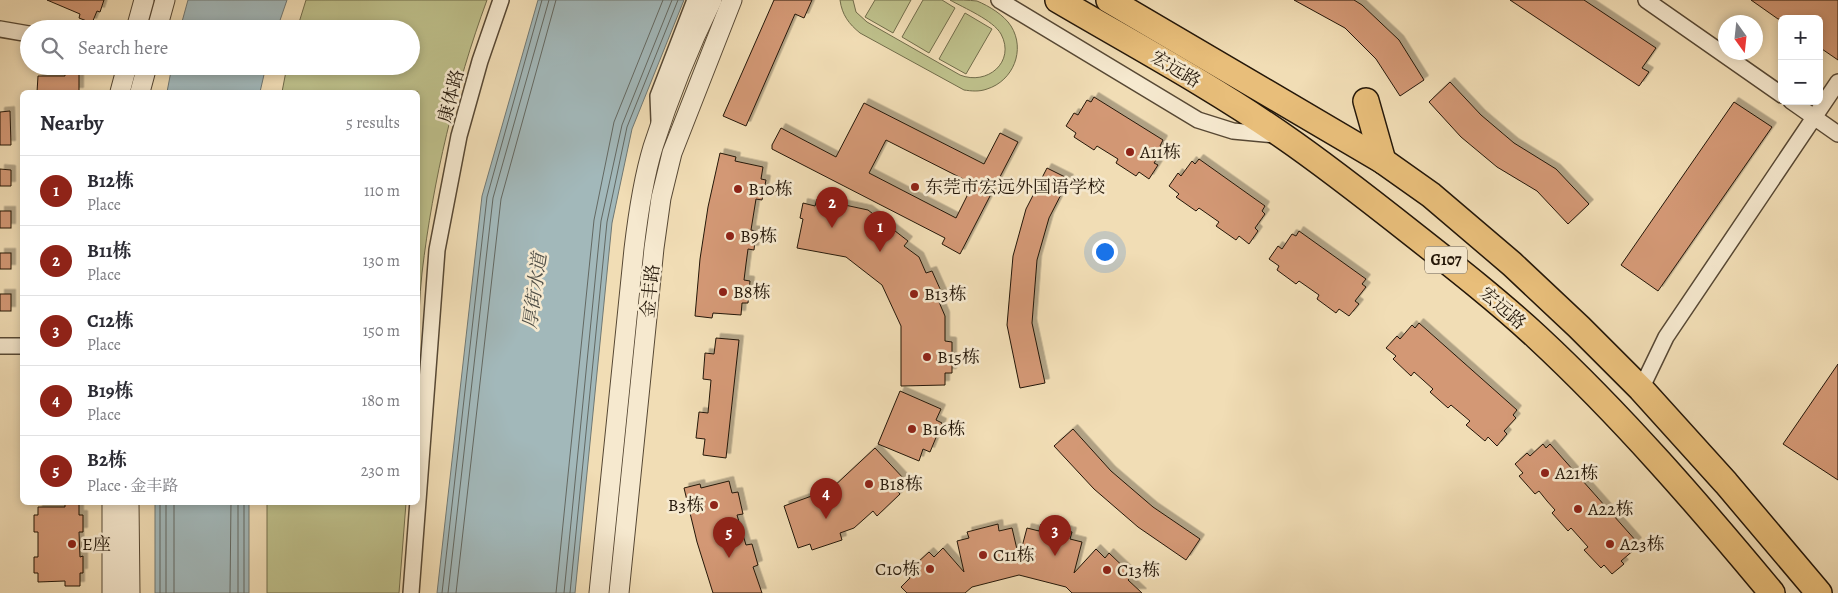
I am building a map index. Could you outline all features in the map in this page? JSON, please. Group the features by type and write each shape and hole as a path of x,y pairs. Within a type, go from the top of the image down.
{"highway":[{"name":"宏远路","path":"1058,0 1194,79 1282,136 1387,214 1463,274 1536,336 1607,405 1697,503 1772,593"},
{"name":"宏远路","path":"1109,0 1383,161 1431,195 1512,264 1580,327 1641,389 1726,483 1819,593"},
{"path":"1366,101 1383,161"}],"street":[{"path":"138,20 144,0"},
{"path":"159,20 165,0"},
{"name":"康体路","path":"420,480 437,250 459,136 480,61 501,0"},
{"path":"659,130 658,96 695,0"},
{"name":"金丰路","path":"599,593 640,201 659,130 712,0"},
{"name":"金丰路","path":"619,593 654,248 661,198 672,152 732,0"},
{"path":"999,0 1198,120 1233,131 1282,136"},
{"path":"1646,0 1778,92"},
{"path":"0,29 20,32"},
{"path":"120,90 124,75"},
{"path":"141,90 145,75"},
{"path":"1641,389 1666,337 1838,82"},
{"path":"1797,105 1838,134"},
{"path":"0,346 20,346"},
{"path":"112,505 112,593"},
{"path":"129,505 130,593"},
{"name":"康体路","path":"411,593 418,505"}],"green space":[{"path":"306,0 487,0 455,100 439,169 432,203 420,301 420,90 282,90 285,75 420,75 420,20 300,20"},
{"path":"840,0 853,0 856,12 867,22 960,75 970,78 989,74 1002,62 1005,54 1005,44 1001,34 992,24 950,0 977,1 996,11 1011,26 1017,45 1014,64 1004,79 996,85 981,91 964,90 860,33 847,19 842,10"},
{"path":"875,0 911,0 893,33 865,17"},
{"path":"923,0 942,0 955,8 929,53 902,37"},
{"path":"965,13 992,29 966,74 939,59"},
{"path":"267,505 406,505 399,593 267,593"}],"water":[{"path":"188,0 287,0 280,20 182,20"},
{"name":"厚街水道","path":"538,0 684,0 632,129 612,223 575,593 437,593 482,196"},
{"path":"170,75 264,75 260,90 167,90"},
{"path":"155,505 249,505 249,593 155,593"}],"building":[{"path":"47,0 104,0 100,12 97,11 93,20 79,18 80,14"},
{"path":"774,0 812,0 804,18 795,14 746,126 723,116"},
{"path":"1294,0 1354,0 1362,5 1399,40 1424,80 1400,96 1376,59 1345,28"},
{"path":"1510,0 1584,0 1656,48 1642,68 1649,72 1639,86"},
{"path":"1751,0 1838,0 1838,60 1823,50 1823,15 1778,15 1778,19"},
{"path":"79,75 79,90 37,90 38,76"},
{"path":"1450,82 1481,115 1514,143 1556,169 1589,204 1568,224 1537,191 1497,167 1461,137 1429,102"},
{"path":"1094,97 1163,140 1160,146 1164,148 1154,163 1158,165 1149,179 1139,172 1136,176 1116,163 1118,159 1097,146 1094,150 1074,137 1076,133 1066,126 1074,113 1078,115 1087,100 1091,102"},
{"path":"1734,102 1772,127 1658,291 1621,265"},
{"path":"864,103 984,164 1000,133 1018,142 960,254 942,244 945,238 772,149 772,145 781,128 836,157","holes":["886,140 973,184 956,218 869,173"]},
{"path":"10,111 11,145 0,145 0,112"},
{"path":"720,153 736,157 735,161 763,167 761,179 766,180 762,200 756,199 751,230 756,231 754,250 748,249 744,280 750,281 748,303 742,303 741,315 713,313 712,318 695,316 700,259 708,207"},
{"path":"1199,159 1265,206 1262,211 1265,214 1255,228 1258,231 1249,244 1239,236 1236,240 1216,226 1219,222 1199,208 1196,211 1176,197 1179,194 1169,186 1178,173 1181,176 1192,161 1195,164"},
{"path":"1047,168 1069,179 1049,218 1037,260 1032,323 1045,383 1020,388 1007,325 1013,256 1026,209"},
{"path":"0,169 11,170 11,186 0,186"},
{"path":"817,199 868,210 908,241 904,246 919,257 926,273 932,271 945,300 939,302 945,316 945,341 952,342 952,373 945,373 945,385 901,386 901,326 882,285 846,257 797,248 803,219 800,218 803,203 815,206"},
{"path":"0,211 11,211 11,228 0,228"},
{"path":"1299,231 1366,279 1362,284 1366,287 1355,301 1359,304 1349,316 1339,309 1336,313 1317,299 1319,295 1299,281 1296,284 1277,270 1279,266 1269,259 1278,246 1282,249 1292,234 1296,236"},
{"path":"0,253 11,253 11,269 0,269"},
{"path":"0,294 11,294 11,311 0,311"},
{"path":"1419,323 1517,410 1513,415 1516,418 1504,431 1507,434 1497,446 1488,437 1485,441 1466,425 1470,421 1451,405 1448,408 1430,392 1433,389 1414,372 1411,376 1393,359 1396,356 1386,348 1397,336 1400,339 1412,325 1415,328"},
{"path":"716,338 739,340 726,458 703,455 705,439 696,438 699,412 708,413 711,380 703,379 705,353 714,354"},
{"path":"1838,364 1838,480 1783,444"},
{"name":"B16栋","path":"900,391 941,409 936,420 942,423 930,452 923,449 919,461 878,444"},
{"path":"1073,429 1111,471 1153,507 1200,539 1186,560 1138,527 1094,489 1054,446"},
{"path":"1543,444 1546,448 1550,444 1637,542 1632,546 1635,549 1621,561 1624,564 1612,574 1604,565 1601,568 1584,550 1588,547 1571,528 1568,531 1552,513 1555,510 1539,491 1535,494 1519,476 1523,473 1515,464 1527,453 1530,456"},
{"path":"875,448 905,480 896,489 900,494 877,516 873,511 854,528 840,533 842,540 812,550 810,544 798,548 784,506 831,489"},
{"path":"729,481 732,493 738,492 743,514 737,515 746,545 752,544 758,565 753,567 762,593 713,593 697,542 684,488 700,484 701,488"},
{"name":"E座","path":"65,505 79,505 79,515 83,515 83,532 79,532 80,557 83,556 83,573 80,573 80,586 65,586 65,581 38,582 38,573 34,573 34,557 38,557 38,532 34,532 34,515 38,515 38,507 65,507"},
{"path":"998,524 999,531 1012,528 1019,558 1027,528 1039,531 1041,524 1072,532 1070,539 1082,542 1074,573 1096,549 1105,558 1109,553 1132,575 1128,580 1142,593 1072,593 1066,587 1019,575 972,587 965,593 907,593 901,587 910,578 906,573 929,552 934,557 943,548 964,572 957,541 969,538 967,532"}],"place":[{"name":"A11栋","path":"1130,152"},
{"name":"东莞市宏远外国语学校","path":"915,187"},
{"name":"B10栋","path":"738,189"},
{"name":"B11栋","path":"832,228"},
{"name":"B9栋","path":"730,236"},
{"name":"B12栋","path":"880,252"},
{"name":"B8栋","path":"723,292"},
{"name":"B13栋","path":"914,294"},
{"name":"B15栋","path":"927,357"},
{"name":"B16栋","path":"912,429"},
{"name":"A21栋","path":"1545,473"},
{"name":"B18栋","path":"869,484"},
{"name":"B3栋","path":"714,505"},
{"name":"A22栋","path":"1578,509"},
{"name":"B19栋","path":"826,519"},
{"name":"E座","path":"72,544"},
{"name":"A23栋","path":"1610,544"},
{"name":"C11栋","path":"983,555"},
{"name":"C12栋","path":"1055,556"},
{"name":"B2栋","path":"729,558"},
{"name":"C10栋","path":"930,569"},
{"name":"C13栋","path":"1107,570"}]}
